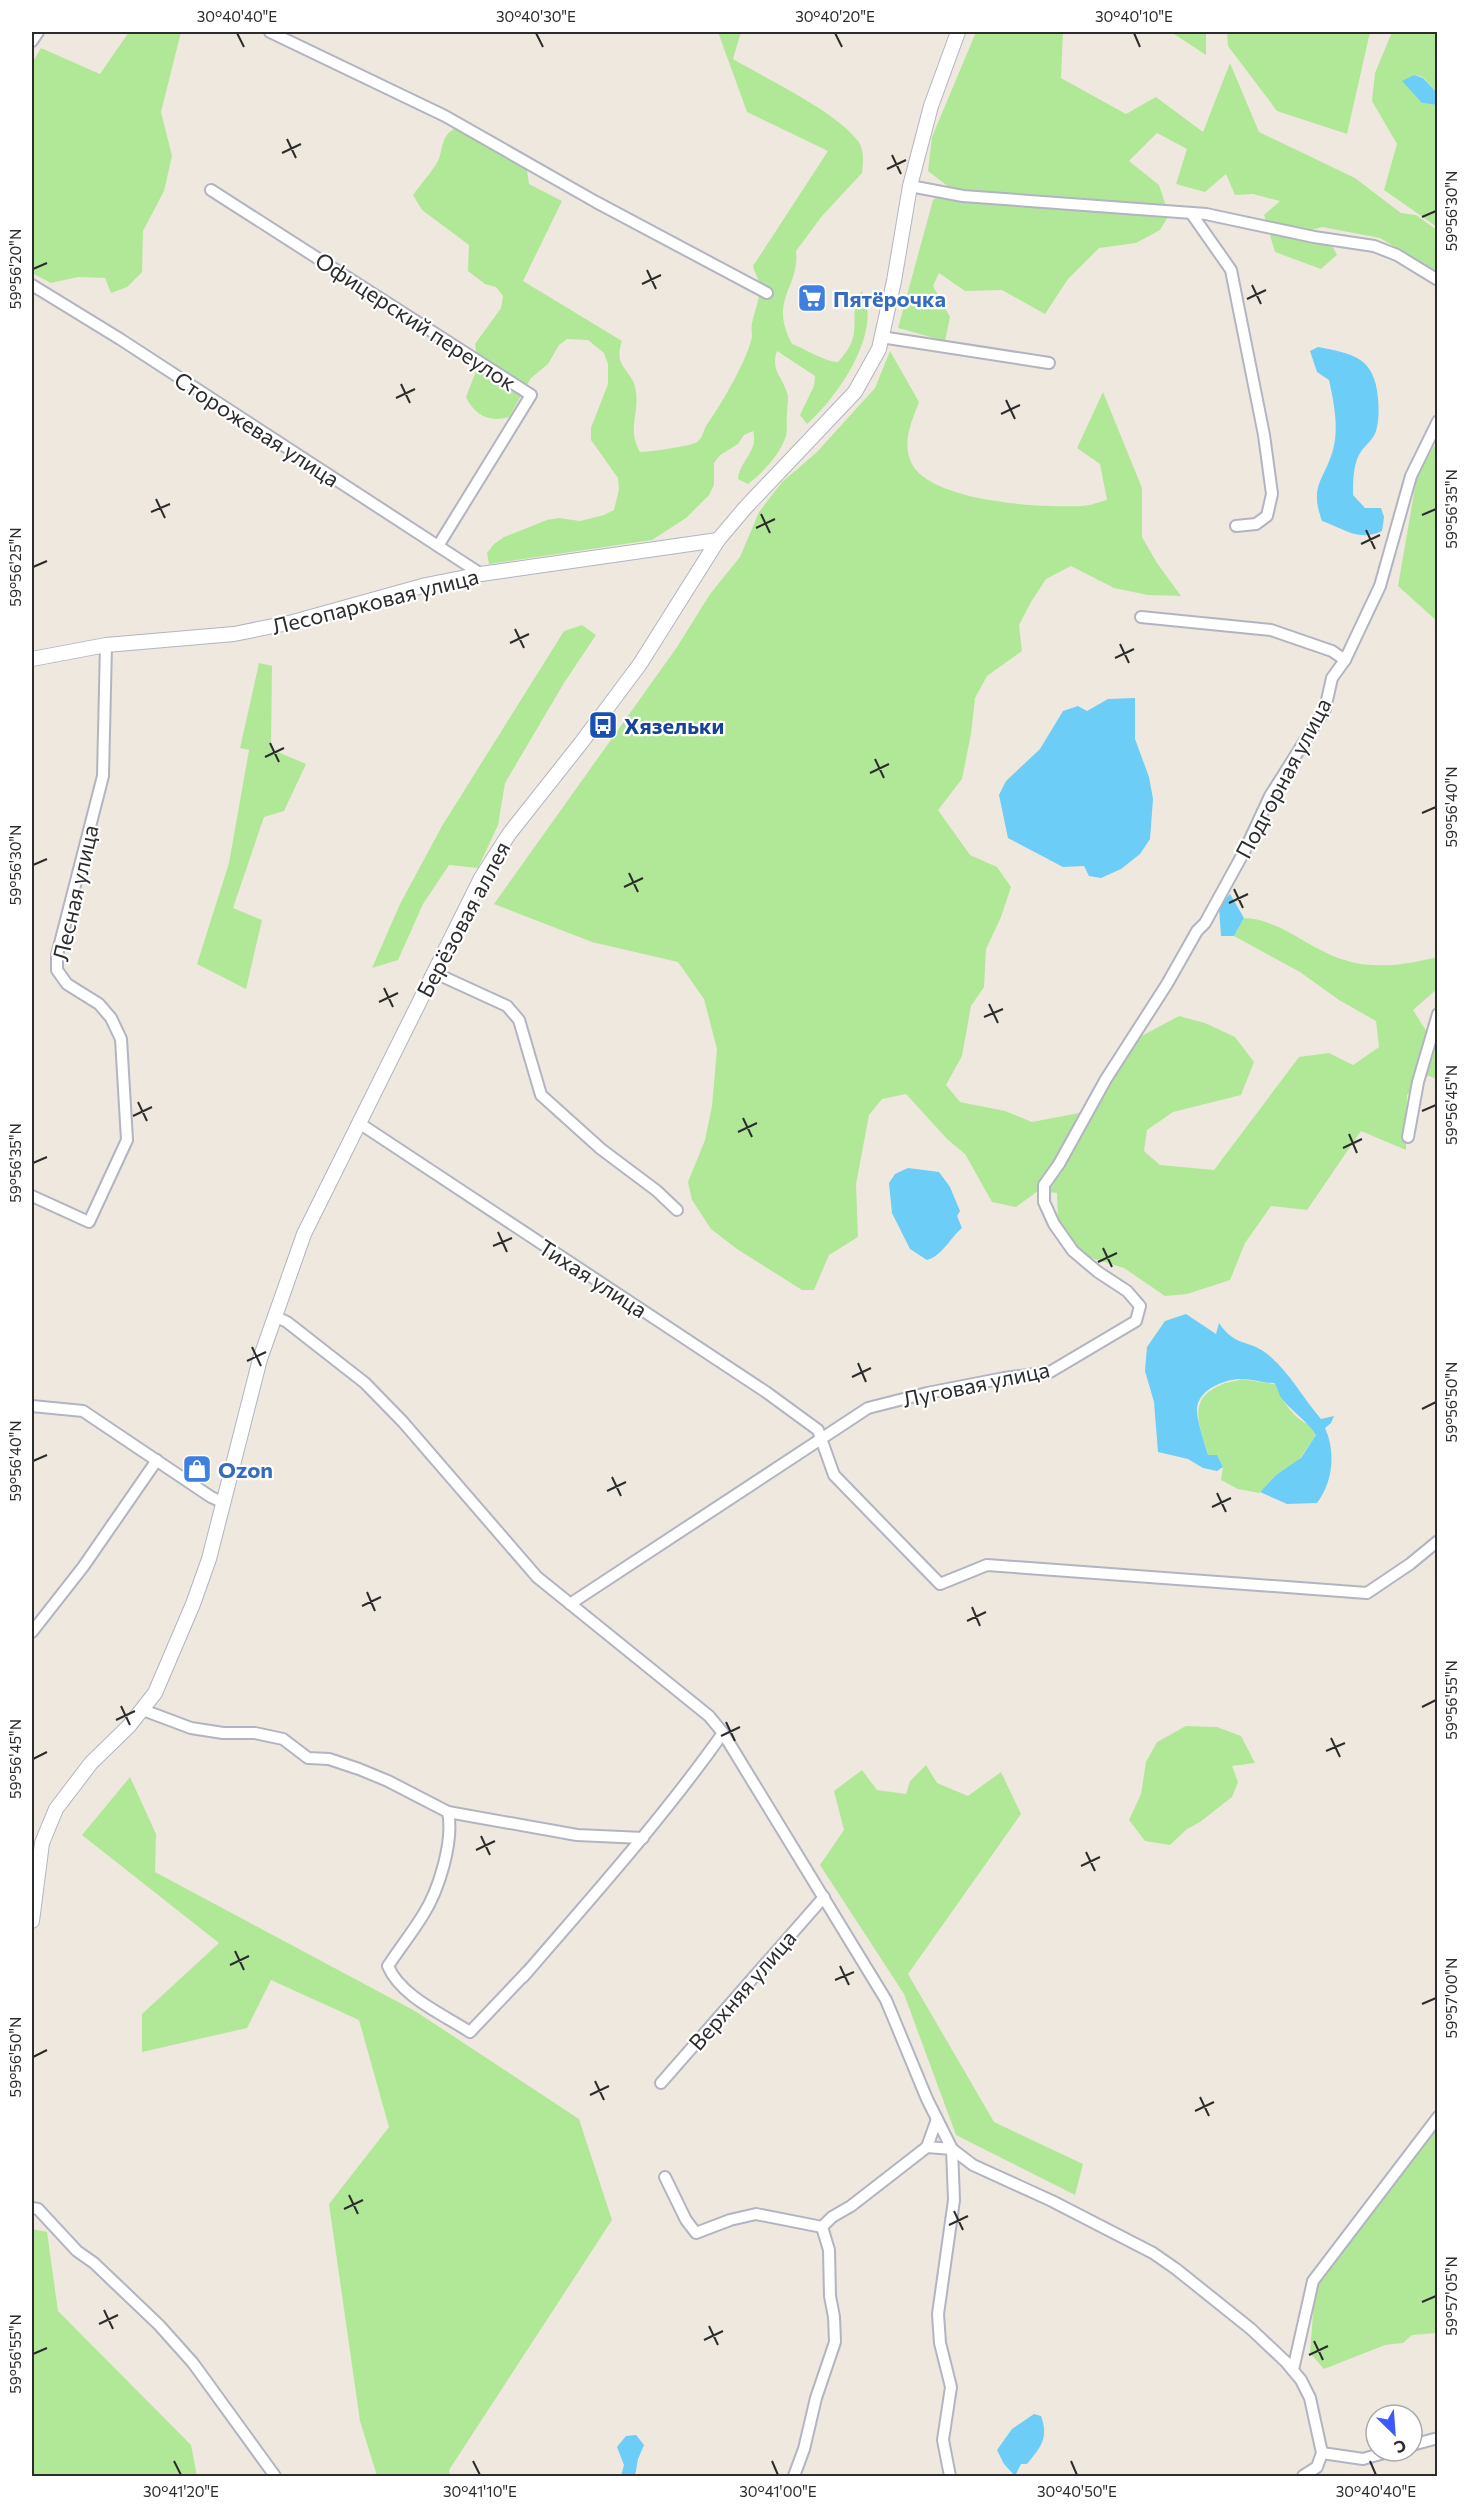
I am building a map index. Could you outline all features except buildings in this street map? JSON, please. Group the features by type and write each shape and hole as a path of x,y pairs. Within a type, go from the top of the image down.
{"street":[{"path":"32,41 38,32"},
{"path":"270,32 445,116 596,202 767,292"},
{"name":"Берёзовая аллея","path":"32,1921 42,1843 56,1809 91,1763 129,1726 155,1693 193,1604 209,1559 260,1359 304,1234 481,878 508,834 640,664 718,540 745,508 855,392 879,349 910,186 931,106 958,32"},
{"path":"910,186 963,196 1191,213 1374,246 1397,255 1437,280"},
{"name":"Офицерский переулок","path":"212,190 531,395 438,546"},
{"path":"1191,213 1231,270 1264,435 1272,494 1267,516 1256,524 1236,526"},
{"name":"Сторожевая улица","path":"32,285 120,339 481,574"},
{"path":"881,337 1049,363"},
{"name":"Подгорная улица","path":"1197,932 1205,923 1245,850 1270,796 1325,709 1332,678 1345,660 1380,586 1411,476 1437,421"},
{"name":"Лесопарковая улица","path":"32,659 105,645 234,634 293,622 426,585 481,574 718,540"},
{"path":"1141,616 1271,630 1332,651 1345,660"},
{"name":"Лесная улица","path":"32,1196 89,1222 127,1140 121,1039 111,1018 99,1005 66,984 57,970 57,955 103,776 105,645"},
{"name":"Луговая улица","path":"570,1604 868,1408 927,1393 1050,1372 1136,1321 1140,1306 1127,1291 1098,1272 1073,1251 1054,1224 1044,1202 1044,1185 1059,1164 1106,1079 1197,932"},
{"path":"435,973 507,1006 519,1020 541,1095 601,1149 657,1191 677,1210"},
{"path":"1408,1137 1418,1082 1437,1014"},
{"name":"Тихая улица","path":"359,1123 766,1392 818,1430 821,1438"},
{"path":"274,1316 287,1322 365,1383 403,1422 537,1577 709,1716 723,1733 886,2000 952,2149 954,2200 938,2314 940,2343 951,2387 943,2440 950,2476"},
{"path":"32,1406 83,1411 210,1497 224,1503"},
{"path":"821,1438 834,1475 940,1584 987,1565 1367,1593 1410,1564 1437,1541"},
{"path":"32,1632 83,1567 157,1460"},
{"path":"143,1710 191,1728 223,1733 255,1733 283,1739 308,1758 329,1759 359,1769 388,1781 448,1812 577,1835 643,1838"},
{"path":"448,1812 451,1825 447,1852 435,1888 424,1914 388,1966 392,1975 413,1995 470,2032 525,1974 643,1838 685,1786 723,1733"},
{"name":"Верхняя улица","path":"661,2083 824,1897"},
{"path":"1293,2370 1313,2281 1437,2117"},
{"path":"822,2228 832,2217 850,2206 927,2147 937,2119"},
{"path":"927,2147 952,2149 973,2165 1052,2201 1153,2253 1251,2329 1293,2370 1310,2398 1322,2452 1317,2467 1303,2476"},
{"path":"665,2177 686,2220 696,2233 730,2220 756,2214 822,2228"},
{"path":"32,2208 38,2209 77,2251 94,2263 159,2325 193,2363 275,2476"},
{"path":"794,2476 835,2342 830,2296 830,2250 822,2228"},
{"path":"1322,2452 1364,2459"}],"green space":[{"path":"129,32 181,32 161,112 172,156 164,191 143,231 142,272 127,287 111,293 105,278 78,277 51,283 32,273 32,63 41,48 100,74"},
{"path":"718,32 741,32 733,59 782,86 834,119 848,130 862,148 862,173 822,216 796,251 794,275 786,294 783,316 785,329 792,344 821,358 838,362 852,341 855,305 862,291 867,307 867,325 854,363 831,398 807,424 800,415 814,386 815,376 777,351 775,362 777,371 788,395 787,430 780,450 748,484 738,479 739,472 753,444 753,431 744,435 738,444 720,455 714,463 714,485 709,495 686,518 652,540 489,564 487,553 504,537 547,520 559,518 580,521 614,510 619,489 618,478 591,440 591,428 608,384 608,364 604,353 588,340 567,339 559,345 548,364 531,378 509,417 489,418 473,409 466,397 478,366 475,344 501,308 503,296 496,287 485,284 468,271 469,245 422,210 413,195 438,161 447,135 455,128 465,126 487,132 525,156 529,184 562,201 523,281 622,341 620,358 632,378 636,392 634,436 640,452 679,447 697,442 733,381 752,337 752,323 759,288 753,266 828,151 747,112"},
{"path":"976,32 1063,32 1061,78 1126,114 1156,97 1203,132 1230,63 1259,132 1355,178 1401,213 1416,215 1437,230 1437,272 1380,238 1322,227 1312,230 1326,234 1337,255 1321,269 1275,252 1264,215 1280,201 1253,194 1235,195 1226,174 1205,192 1176,184 1187,149 1157,133 1129,161 1159,185 1169,215 1160,230 1136,243 1099,248 1068,279 1045,314 1002,290 965,291 939,273 933,286 950,317 945,341 898,328 933,200 950,188 928,171 932,137"},
{"path":"1171,32 1206,32 1206,55"},
{"path":"1227,32 1370,32 1347,134 1277,111 1228,46"},
{"path":"1392,32 1437,32 1437,93 1423,77 1414,75 1422,103 1437,105 1437,227 1384,190 1397,144 1372,101 1375,73"},
{"path":"890,351 919,402 911,424 907,448 912,464 923,477 941,487 989,500 1041,506 1084,506 1107,500 1100,464 1077,448 1103,392 1142,488 1142,537 1157,563 1181,596 1148,595 1114,588 1071,566 1046,579 1019,625 1022,651 987,676 975,698 962,779 938,810 970,855 997,867 1011,887 1001,917 986,949 984,987 971,1006 962,1056 946,1085 960,1102 1005,1111 1032,1122 1094,1110 1108,1081 1136,1039 1179,1016 1205,1023 1235,1037 1254,1062 1241,1095 1173,1112 1147,1130 1144,1151 1160,1165 1214,1170 1299,1057 1329,1053 1353,1065 1379,1047 1376,1021 1339,1000 1300,972 1234,936 1244,918 1270,923 1329,954 1353,962 1389,965 1437,957 1437,989 1413,1010 1430,1037 1437,1039 1437,1079 1426,1075 1407,1095 1406,1150 1361,1131 1307,1210 1271,1206 1245,1243 1230,1280 1187,1294 1165,1296 1124,1268 1088,1257 1067,1241 1058,1219 1057,1193 1038,1191 1016,1207 992,1202 965,1154 947,1139 906,1094 882,1099 869,1115 856,1184 858,1237 829,1255 814,1290 802,1290 737,1249 711,1229 692,1200 688,1182 705,1140 712,1106 717,1049 704,999 678,962 592,942 494,904 677,647 710,594 740,557 759,512 782,482 816,453 875,388"},
{"path":"1437,441 1438,621 1398,586 1417,476"},
{"path":"582,625 596,635 564,683 505,783 498,825 478,868 449,865 423,904 398,960 372,968 400,904 442,826 564,631"},
{"path":"259,663 272,666 271,749 306,764 284,811 264,817 233,908 262,920 246,989 197,964 229,863 249,750 240,748"},
{"path":"1241,1379 1274,1384 1290,1410 1308,1424 1316,1435 1299,1460 1276,1475 1259,1493 1238,1489 1221,1480 1223,1467 1218,1457 1208,1455 1199,1423 1199,1405 1204,1397 1211,1390 1223,1384"},
{"path":"1186,1726 1217,1727 1241,1736 1255,1763 1232,1766 1238,1782 1232,1797 1200,1822 1187,1829 1170,1845 1145,1841 1129,1820 1141,1794 1146,1762 1157,1742"},
{"path":"926,1765 937,1783 968,1796 1001,1772 1021,1814 908,1974 994,2122 1083,2164 1075,2195 956,2135 904,1994 820,1865 844,1830 834,1791 862,1770 877,1790 906,1794 910,1781"},
{"path":"130,1777 156,1834 155,1872 415,2011 579,2119 612,2220 449,2470 450,2476 377,2476 360,2421 329,2204 389,2127 359,2020 271,1980 247,2028 142,2052 142,2014 219,1943 82,1835"},
{"path":"1437,2126 1437,2333 1412,2335 1403,2343 1385,2345 1324,2369 1310,2353 1315,2288"},
{"path":"32,2229 47,2232 58,2311 191,2445 197,2476 32,2476"}],"water":[{"path":"1414,75 1423,78 1437,93 1437,105 1422,103 1402,81"},
{"path":"1318,347 1352,355 1360,360 1367,366 1376,384 1379,406 1377,427 1374,436 1357,460 1353,489 1353,495 1365,508 1381,508 1384,517 1382,531 1373,534 1359,535 1322,521 1318,509 1317,491 1333,450 1336,424 1329,380 1317,372 1310,351"},
{"path":"1135,698 1135,739 1149,777 1153,799 1150,839 1140,854 1121,869 1101,878 1089,876 1084,866 1063,867 1008,838 999,795 1006,781 1040,749 1063,711 1078,706 1087,711 1108,699"},
{"path":"1230,894 1244,918 1234,936 1221,936 1219,907"},
{"path":"908,1168 939,1172 950,1187 960,1211 957,1216 962,1228 942,1251 927,1260 910,1249 892,1213 889,1183 895,1174"},
{"path":"1186,1314 1216,1334 1219,1323 1230,1336 1266,1353 1288,1376 1321,1419 1334,1416 1325,1428 1331,1447 1331,1467 1327,1486 1317,1503 1287,1504 1260,1492 1276,1475 1301,1458 1316,1435 1281,1398 1274,1383 1235,1379 1214,1386 1202,1395 1197,1408 1198,1418 1208,1455 1217,1455 1223,1467 1217,1471 1203,1468 1188,1459 1158,1452 1154,1402 1145,1371 1147,1347 1165,1321"},
{"path":"1034,2414 1041,2416 1044,2436 1036,2452 1027,2464 1021,2464 1015,2476 1004,2464 997,2450 1012,2429"},
{"path":"636,2435 644,2445 638,2459 635,2476 621,2476 624,2465 617,2447 626,2436"}],"place":[{"name":"Пятёрочка","path":"812,298"},
{"name":"Хязельки","path":"603,725"},
{"name":"Ozon","path":"197,1469"}]}
